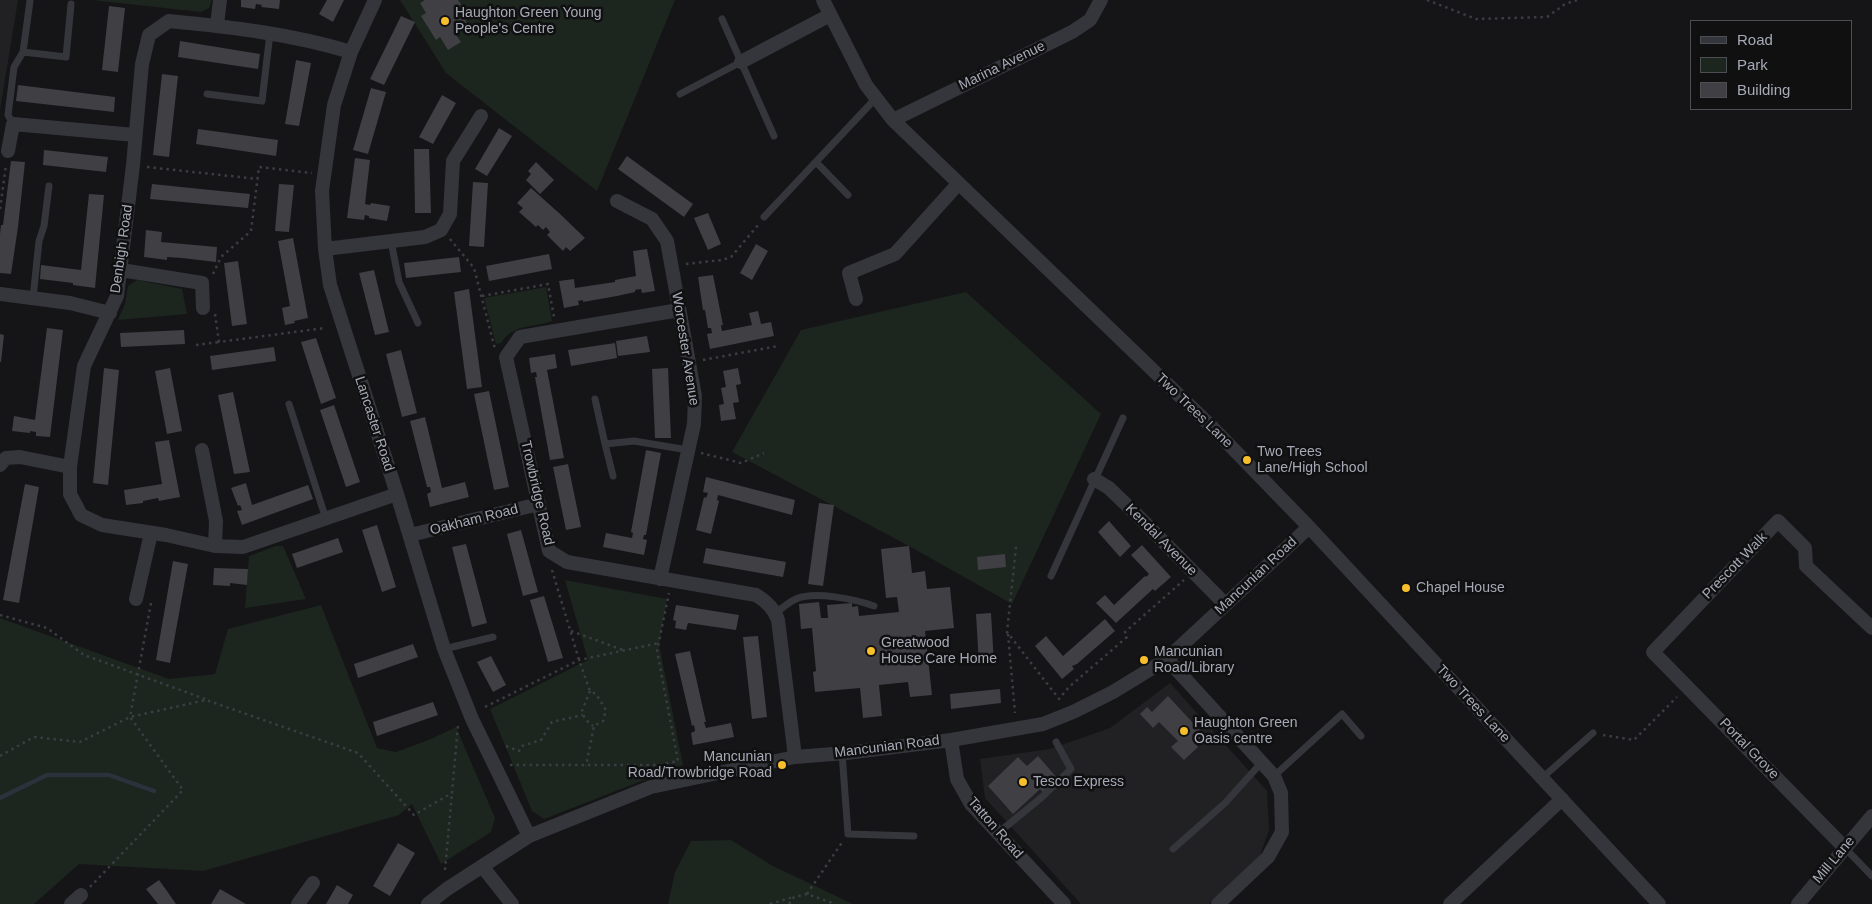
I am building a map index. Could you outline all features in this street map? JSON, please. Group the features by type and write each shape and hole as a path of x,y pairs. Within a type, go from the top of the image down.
{"street":[{"path":"217,25 220,0"},
{"name":"Lancaster Road","path":"375,0 351,52 334,106 322,191 325,249 330,285 410,535 444,649 472,719 529,836"},
{"name":"Two Trees Lane","path":"823,0 866,85 893,120 1212,427 1309,527 1659,904"},
{"name":"Marina Avenue","path":"893,120 1072,32 1090,20 1101,0"},
{"path":"741,62 830,16"},
{"name":"Denbigh Road","path":"351,52 317,42 217,25 169,21 148,35 142,64 117,296 84,366 70,467 70,494 81,515 102,525 152,532 215,546 243,547 397,494"},
{"path":"325,249 425,237 441,230 450,214 453,161 481,116"},
{"path":"8,151 13,124 135,135"},
{"path":"856,299 849,273 895,254 958,184"},
{"name":"Worcester Avenue","path":"617,201 652,220 667,241 695,396 693,451 660,579"},
{"path":"121,270 202,283 203,308"},
{"path":"0,294 70,303 110,314"},
{"name":"Trowbridge Road","path":"679,310 520,337 506,357 549,552 567,562 756,595 767,601 776,613"},
{"path":"202,450 216,521 215,546"},
{"path":"0,465 6,458 20,457 70,467"},
{"name":"Kendal Avenue","path":"1094,478 1109,488 1225,604"},
{"name":"Oakham Road","path":"410,535 539,504"},
{"name":"Prescott Walk","path":"1653,652 1778,521 1805,548 1806,566 1872,628"},
{"name":"Mancunian Road","path":"428,904 529,836 651,787 795,757 950,740 1043,724 1113,692 1167,659 1309,527"},
{"path":"136,599 152,532"},
{"path":"776,613 795,757"},
{"name":"Portal Grove","path":"1653,652 1844,847"},
{"path":"1167,659 1274,776 1281,793 1282,832 1268,858 1218,904"},
{"name":"Tatton Road","path":"950,740 957,779 971,804 1064,904"},
{"path":"1458,901 1562,799"},
{"name":"Mill Lane","path":"1798,904 1872,816"},
{"path":"482,866 512,904"},
{"path":"298,904 313,883"}],"lane":[{"path":"13,124 8,115 14,67 22,52 30,1"},
{"path":"22,52 66,57 71,4"},
{"path":"722,19 774,136"},
{"path":"207,94 262,101 270,33"},
{"path":"680,94 741,62"},
{"path":"764,217 876,98"},
{"path":"816,162 848,195"},
{"path":"32,298 39,241 44,226 49,186"},
{"path":"391,242 398,282 418,323"},
{"path":"594,399 614,476"},
{"path":"289,404 326,519"},
{"path":"1051,576 1094,478 1123,418"},
{"path":"605,444 634,441 693,451"},
{"path":"776,613 797,598 818,596 840,597 874,606"},
{"path":"444,649 493,637"},
{"path":"1274,776 1342,714 1361,736"},
{"path":"1542,778 1593,733"},
{"path":"998,833 1042,798 1071,769 1056,742"},
{"path":"842,753 848,834 914,836"},
{"path":"1173,849 1225,803 1262,762"},
{"path":"1844,847 1872,876"}],"path":[{"path":"1427,0 1476,19 1547,17 1565,4 1577,0"},
{"path":"0,209 8,151"},
{"path":"138,166 258,179"},
{"path":"211,279 222,257 252,231 259,166 325,175"},
{"path":"679,265 722,260 731,257 764,217"},
{"path":"447,235 474,268 495,350"},
{"path":"482,296 548,284 555,323"},
{"path":"216,318 219,342"},
{"path":"196,345 325,328"},
{"path":"697,362 778,346"},
{"path":"693,451 741,463 764,453"},
{"path":"1015,713 1007,632 1016,547"},
{"path":"551,568 590,691 582,711 588,722 594,726"},
{"path":"1007,632 1059,699 1069,687 1127,637 1125,632 1187,577"},
{"path":"510,765 658,765 678,761 657,651 670,589"},
{"path":"76,900 183,790 130,717 151,603"},
{"path":"0,614 47,628 84,655 358,753 414,815 452,793"},
{"path":"571,631 624,650"},
{"path":"486,707 579,660 659,643"},
{"path":"1593,733 1634,740 1687,687"},
{"path":"586,766 594,726 603,721 606,710 596,694 590,691"},
{"path":"0,756 34,737 80,742 130,717 206,700"},
{"path":"506,746 519,751 522,746 541,740 552,722 583,714"},
{"path":"445,870 458,725"},
{"path":"807,894 848,834"},
{"path":"770,904 807,894 835,904"},
{"path":"789,904 794,897"}],"shaded area":[{"path":"0,0 18,0 0,110"},
{"path":"1170,683 1267,791 1269,830 1259,858 1209,904 1081,904 985,798 980,759 1050,749 1110,728"}],"green space":[{"path":"92,0 212,0 209,8 201,12"},
{"path":"400,0 675,0 597,191 446,73"},
{"path":"137,280 182,289 187,314 118,320 125,304 128,286"},
{"path":"546,287 552,321 518,329 501,343 496,344 484,298"},
{"path":"966,292 1101,414 1012,604 909,546 732,452 801,330"},
{"path":"276,546 283,546 306,599 245,608 249,556"},
{"path":"565,580 667,599 659,645 683,765 544,819 532,811 490,709 588,660"},
{"path":"321,605 377,748 396,752 456,727 495,818 491,832 441,864 412,804 399,815 203,871 79,864 34,904 0,904 0,618 169,679 215,674 228,629"},
{"path":"731,840 773,866 853,904 668,904 675,872 691,841"}],"building":[{"path":"241,0 280,0 279,9 261,7 262,5 256,4 255,9 241,7"},
{"path":"327,0 344,0 333,22 319,14"},
{"name":"Haughton Green Young People's Centre","path":"425,0 458,0 463,7 459,10 469,26 456,35 461,42 448,50 440,37 436,40 421,16 426,13 420,3"},
{"path":"109,6 125,8 118,72 102,70"},
{"path":"401,16 415,22 384,85 370,79"},
{"path":"180,41 260,54 258,69 178,57"},
{"path":"296,60 311,63 299,126 285,124"},
{"path":"162,74 178,76 169,157 153,155"},
{"path":"18,85 115,97 114,112 16,101"},
{"path":"371,88 386,92 368,154 353,150"},
{"path":"442,95 456,103 433,144 419,137"},
{"path":"499,128 512,136 487,176 475,169"},
{"path":"198,129 278,140 276,156 196,144"},
{"path":"414,149 429,149 431,213 415,213"},
{"path":"44,150 108,157 106,172 43,165"},
{"path":"627,156 693,204 684,217 618,169"},
{"path":"355,158 370,160 365,204 390,206 387,221 369,218 369,216 365,215 364,220 347,218"},
{"path":"11,161 25,162 11,274 0,273 0,234 1,225 3,225"},
{"path":"536,162 554,180 540,194 526,180 531,174 528,171"},
{"path":"473,182 488,183 484,247 469,246"},
{"path":"152,184 250,194 248,208 150,199"},
{"path":"279,184 294,185 289,232 275,231"},
{"path":"531,188 585,238 570,251 566,247 563,251 547,235 550,232 546,227 543,230 538,225 536,227 519,212 523,208 517,203"},
{"path":"89,194 104,195 95,288 40,279 41,265 81,270"},
{"path":"708,213 721,244 708,250 694,218"},
{"path":"146,230 162,232 161,242 217,247 216,262 182,258 167,257 167,260 144,257"},
{"path":"293,238 308,318 285,325 282,308 290,306 278,241"},
{"path":"756,244 768,251 752,280 740,273"},
{"path":"647,249 655,291 642,293 641,289 635,290 635,292 617,296 583,302 583,300 578,301 579,305 564,308 559,281 574,279 575,288 615,282 615,280 636,276 633,251"},
{"path":"549,254 552,269 489,281 486,266"},
{"path":"459,257 461,272 406,278 404,263"},
{"path":"238,261 247,324 232,326 224,263"},
{"path":"374,270 389,332 375,335 359,273"},
{"path":"713,275 723,325 721,325 722,331 752,325 749,313 758,311 761,324 771,322 774,336 710,349 707,334 712,333 711,328 708,328 705,310 703,310 698,277"},
{"path":"469,289 482,387 467,389 454,292"},
{"path":"47,328 63,330 50,437 36,436 36,432 30,431 30,433 12,431 14,416 35,420"},
{"path":"184,330 185,344 121,347 120,333"},
{"path":"0,334 4,335 1,362 0,362"},
{"path":"647,336 650,352 618,356 616,341"},
{"path":"316,338 336,398 321,404 301,342"},
{"path":"615,343 617,358 571,366 568,350"},
{"path":"274,347 276,361 212,370 210,356"},
{"path":"401,350 417,413 402,417 386,354"},
{"path":"555,354 557,368 547,370 564,458 550,460 535,377 537,377 536,372 531,373 529,358"},
{"path":"104,368 119,370 108,485 93,483"},
{"path":"170,368 182,431 167,434 155,371"},
{"path":"668,368 671,438 655,438 652,369"},
{"path":"738,368 741,384 736,385 739,402 733,403 736,419 721,421 719,405 724,404 721,388 726,387 723,371"},
{"path":"489,391 509,487 494,490 474,394"},
{"path":"233,392 250,472 234,474 218,395"},
{"path":"334,405 360,482 346,487 320,410"},
{"path":"425,417 442,488 465,482 469,497 430,507 427,494 431,492 430,487 427,487 410,421"},
{"path":"169,440 180,497 159,501 158,498 143,501 143,503 126,505 124,490 162,484 155,442"},
{"path":"646,450 661,453 646,535 644,535 643,539 647,540 644,555 603,547 606,533 632,538 633,533 631,532"},
{"path":"568,464 581,527 566,530 553,467"},
{"path":"706,477 795,500 792,515 718,495 717,500 719,501 711,534 696,530 704,497 706,498 708,493 703,492"},
{"path":"246,483 252,505 308,485 313,499 242,525 237,511 242,510 240,505 238,506 231,488"},
{"path":"25,484 39,487 19,603 3,600"},
{"path":"819,503 834,505 823,586 808,584"},
{"path":"1109,521 1131,546 1120,557 1098,532"},
{"path":"377,525 396,587 382,592 362,530"},
{"path":"521,530 538,592 523,596 507,534"},
{"path":"338,538 343,552 297,568 292,554"},
{"path":"466,544 487,623 472,627 452,547"},
{"path":"1142,545 1171,577 1155,591 1153,589 1116,623 1096,603 1105,595 1114,605 1149,574 1131,555"},
{"name":"Greatwood House Care Home","path":"909,546 912,573 925,571 927,589 950,587 954,628 925,631 932,695 910,697 908,682 879,685 882,716 863,718 860,688 815,692 813,672 816,671 812,628 801,629 799,604 819,602 821,618 828,618 827,605 852,603 852,607 858,606 859,616 899,612 897,597 886,598 881,549"},
{"path":"706,548 786,562 783,577 703,563"},
{"path":"1005,554 1006,567 978,570 977,557"},
{"path":"173,561 188,564 170,663 156,660"},
{"path":"214,568 248,569 247,585 230,583 230,586 213,585"},
{"path":"544,596 563,658 548,662 530,600"},
{"path":"676,605 739,615 736,630 688,623 686,630 675,628 676,621 673,620"},
{"path":"991,613 994,664 979,665 976,614"},
{"path":"1105,619 1115,631 1077,664 1072,666 1074,669 1062,679 1035,646 1046,636 1063,656"},
{"path":"758,636 767,717 752,719 743,637"},
{"path":"413,644 418,657 358,678 354,664"},
{"path":"690,651 706,728 731,723 734,737 693,745 691,733 695,731 694,725 692,726 675,654"},
{"path":"491,656 506,685 493,692 477,662"},
{"path":"1000,689 1001,703 951,709 950,694"},
{"name":"Haughton Green Oasis centre","path":"1168,696 1204,735 1195,743 1198,747 1184,760 1171,747 1178,741 1159,722 1153,728 1140,714 1147,707 1152,712"},
{"path":"433,702 438,715 377,736 373,722"},
{"name":"Tesco Express","path":"1038,756 1058,779 1043,792 1040,789 1013,814 988,786 1018,757 1027,766"},
{"path":"398,843 415,853 390,896 373,886"},
{"path":"159,880 176,904 158,904 146,889"},
{"path":"337,885 353,895 348,904 326,904"},
{"path":"220,889 246,904 211,904"}],"waterway":[{"path":"0,798 47,775 109,775 154,791"}],"place":[{"name":"Haughton Green Young People's Centre","path":"445,21"},
{"name":"Two Trees Lane/High School","path":"1247,460"},
{"name":"Chapel House","path":"1406,588"},
{"name":"Greatwood House Care Home","path":"871,651"},
{"name":"Mancunian Road/Library","path":"1144,660"},
{"name":"Haughton Green Oasis centre","path":"1184,731"},
{"name":"Mancunian Road/Trowbridge Road","path":"782,765"},
{"name":"Tesco Express","path":"1023,782"}]}
